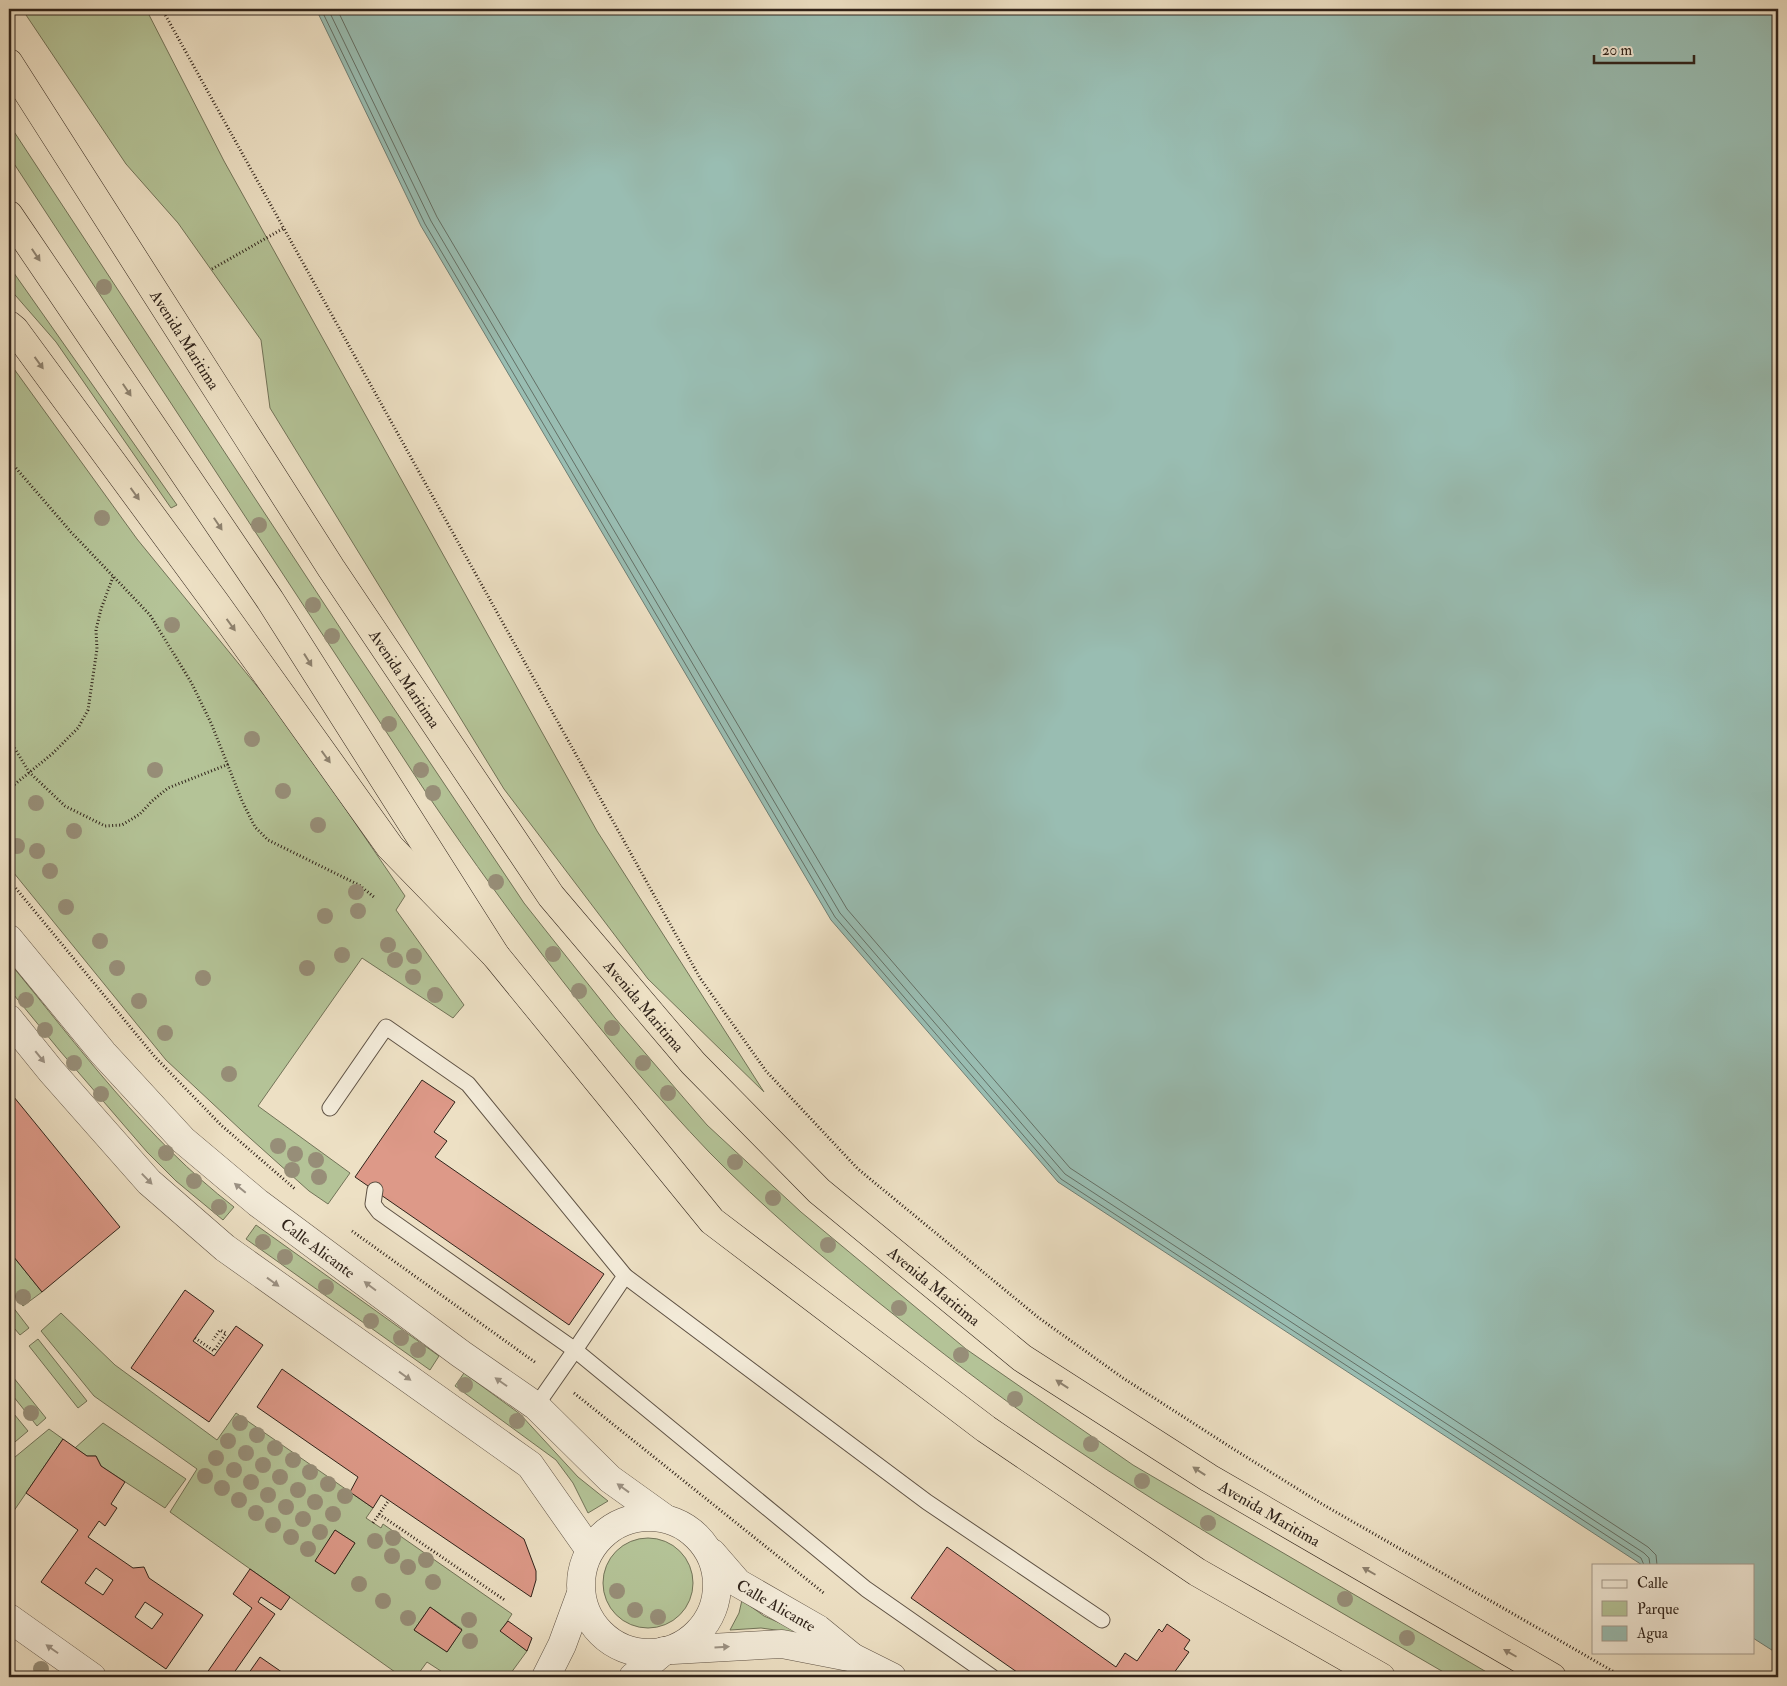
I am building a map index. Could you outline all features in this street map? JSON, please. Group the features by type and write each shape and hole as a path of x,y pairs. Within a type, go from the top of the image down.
{"highway":[{"name":"Avenida Maritima","path":"9,63 331,568 551,896 692,1063 819,1191 1022,1358 1209,1478 1552,1677"},
{"path":"9,215 270,600 496,956"},
{"path":"9,325 215,602 390,847 496,956 712,1221 986,1429 1197,1572 1381,1677"}],"street":[{"name":"Calle Alicante","path":"9,939 103,1053 183,1140 258,1203 454,1348 536,1406 610,1479 663,1517"},
{"path":"9,1019 149,1182 225,1248 530,1466 590,1550"},
{"path":"546,1677 562,1646 580,1596 581,1572 590,1550 603,1533 621,1522 642,1516 663,1517 687,1527 705,1545 716,1568 717,1593 710,1617 694,1637 668,1650 633,1677"},
{"name":"Calle Alicante","path":"705,1545 738,1583 818,1629 863,1668"},
{"path":"580,1596 588,1619 604,1638 625,1650 649,1654 668,1650"},
{"path":"9,1618 92,1677"},
{"name":"Calle Alicante","path":"668,1650 782,1644 892,1677"}],"lane":[{"path":"330,1108 386,1027 468,1084 625,1276 927,1502 1102,1620"},
{"path":"375,1190 374,1204 379,1212 574,1350 866,1590 992,1677"},
{"path":"536,1406 625,1276"}],"path":[{"path":"162,9 700,978 766,1071 858,1168 1039,1318 1123,1378 1322,1504 1623,1677"},
{"path":"212,269 284,228"},
{"path":"9,460 71,532 150,615 191,682 229,764 242,801 255,827 268,840 359,886 374,897"},
{"path":"9,789 78,728 88,710 97,649 96,630 100,608 113,576"},
{"path":"9,739 29,772 65,806 105,826 122,825 140,814 168,788 229,764"},
{"path":"194,1338 214,1352 226,1333 220,1330 213,1340"},
{"path":"373,1523 389,1500"},
{"path":"379,1514 506,1600"}],"green space":[{"path":"22,9 146,9 224,161 597,831 764,1092 648,979 504,789 270,408 261,340 178,223 126,164"},
{"path":"9,124 348,640 524,903 615,1018 707,1125 801,1212 966,1349 1133,1465 1495,1677 1452,1677 1204,1531 1059,1438 967,1372 856,1284 770,1211 709,1152 633,1068 562,980 494,889 429,797 9,156"},
{"path":"9,266 177,505 171,508 56,342 9,288"},
{"path":"9,362 137,539 287,723 405,896 396,910 464,1005 453,1018 362,958 258,1106 350,1173 328,1204 309,1191 166,1060 9,867"},
{"path":"9,962 88,1059 143,1122 172,1152 234,1207 223,1220 176,1181 147,1152 60,1051 9,989"},
{"path":"256,1225 439,1356 430,1370 246,1239"},
{"path":"9,1251 42,1292 23,1306 9,1288"},
{"path":"9,1302 29,1328 20,1335 9,1322"},
{"path":"61,1313 115,1365 217,1440 236,1413 373,1508 366,1518 381,1528 383,1524 512,1614 501,1631 527,1651 508,1677 450,1677 427,1662 416,1677 402,1677 170,1512 197,1469 94,1396 41,1331","holes":["335,1530 355,1543 335,1574 316,1561","430,1607 462,1629 447,1652 414,1630"]},
{"path":"38,1339 87,1401 78,1408 29,1346"},
{"path":"9,1372 46,1418 37,1426 9,1391"},
{"path":"464,1373 520,1414 578,1477 608,1501 588,1513 573,1483 556,1460 455,1386"},
{"path":"14,1414 28,1431 9,1447 9,1419"},
{"path":"103,1423 186,1479 165,1508 101,1466 96,1456 87,1456 75,1448"},
{"path":"49,1429 63,1439 9,1518 9,1462"},
{"path":"639,1538 657,1538 673,1545 686,1558 693,1574 693,1592 686,1608 673,1621 657,1628 639,1628 623,1621 610,1608 603,1592 603,1574 610,1558 623,1545"},
{"path":"742,1600 764,1616 798,1631 797,1633 761,1628 730,1630 739,1613"}],"water":[{"path":"316,9 1778,9 1778,1654 1754,1639 1754,1564 1640,1564 1058,1182 831,920 421,226"}],"building":[{"path":"422,1080 455,1102 434,1132 447,1141 435,1157 604,1274 569,1325 355,1177"},
{"path":"9,1091 120,1227 42,1292 9,1251"},
{"path":"185,1290 214,1311 193,1341 214,1356 236,1326 263,1345 209,1422 131,1368"},
{"path":"282,1369 524,1539 536,1571 536,1580 531,1597 381,1495 373,1508 350,1492 358,1477 257,1407"},
{"path":"63,1439 87,1456 96,1456 101,1466 125,1482 111,1504 117,1508 105,1526 99,1521 88,1537 133,1568 144,1567 149,1578 203,1615 166,1669 41,1582 78,1530 26,1493","holes":["96,1568 113,1580 103,1595 85,1583","145,1602 163,1614 152,1629 135,1617"]},
{"path":"335,1530 355,1543 335,1574 315,1561"},
{"path":"947,1547 1116,1667 1125,1653 1137,1661 1159,1629 1162,1632 1167,1624 1190,1640 1184,1649 1189,1652 1171,1677 1024,1677 911,1598"},
{"path":"250,1569 290,1597 281,1610 261,1597 258,1602 275,1614 231,1677 204,1677 252,1608 233,1594"},
{"path":"430,1607 462,1630 447,1652 414,1630"},
{"path":"508,1621 532,1638 527,1651 500,1631"},
{"path":"260,1657 289,1677 246,1677"}]}
